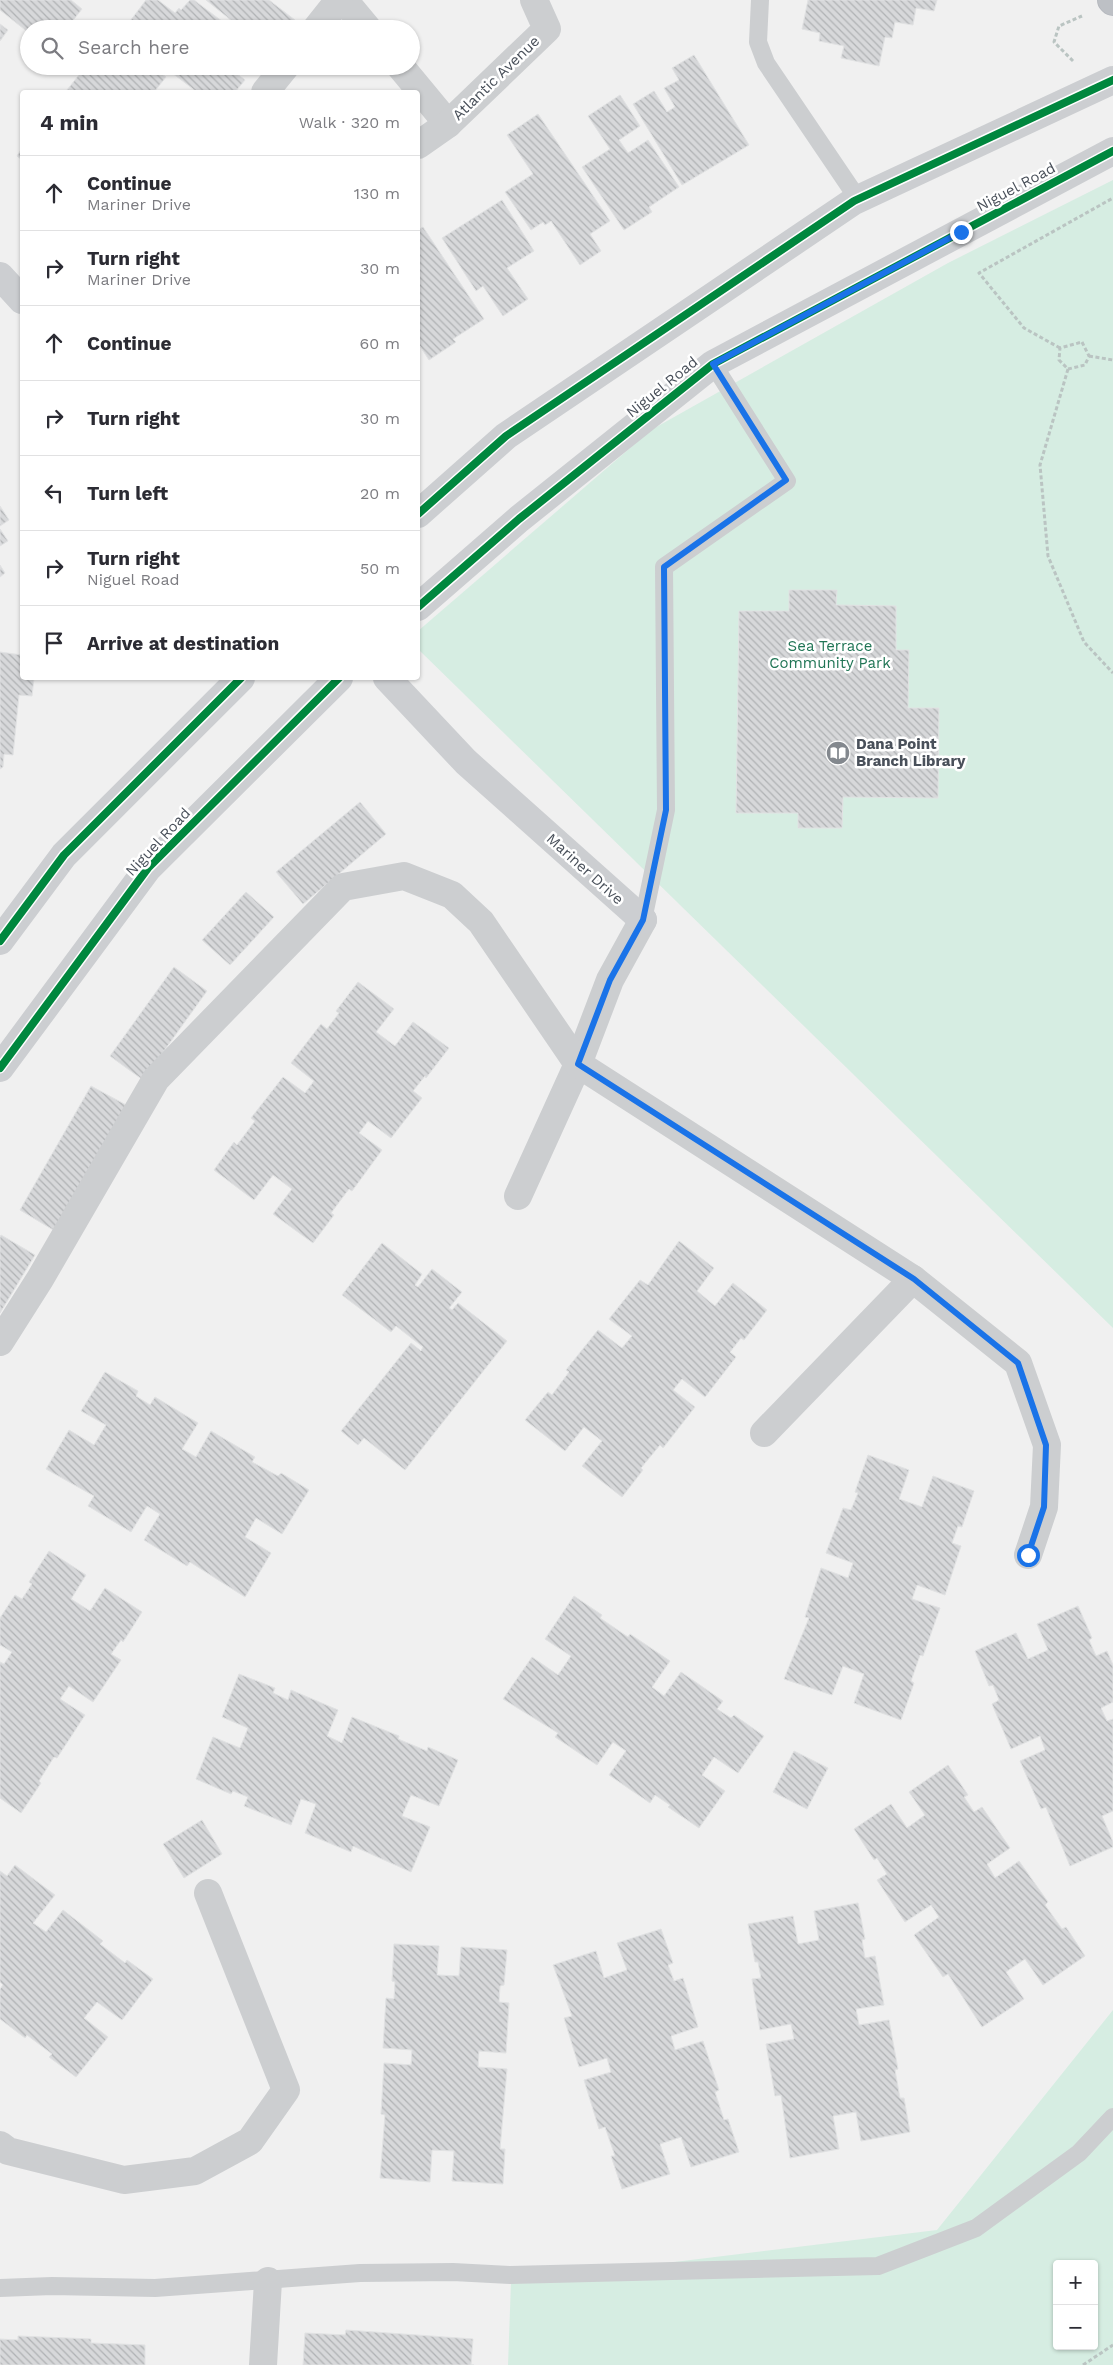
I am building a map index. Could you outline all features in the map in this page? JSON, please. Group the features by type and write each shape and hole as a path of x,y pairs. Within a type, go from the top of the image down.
{"main road":[{"path":"420,512 506,436 858,199 1106,84"},
{"name":"Niguel Road","path":"420,605 519,519 713,364 1113,151"},
{"path":"0,276 20,298"},
{"path":"0,941 64,856 239,680"},
{"name":"Niguel Road","path":"0,1068 148,868 337,680"},
{"name":"Mariner Drive","path":"389,680 466,762 643,920"}],"street":[{"path":"323,20 339,0"},
{"path":"344,0 361,20"},
{"name":"Atlantic Avenue","path":"420,145 448,124 547,29 534,0"},
{"path":"267,90 279,75"},
{"path":"407,75 420,90"},
{"path":"420,90 448,124"},
{"path":"0,1342 40,1279 156,1079 343,888 404,876 452,895 481,922 578,1064 914,1279 1018,1363 1046,1445 1044,1507 1028,1555"},
{"path":"518,1196 578,1064 610,980 643,920"},
{"path":"764,1433 914,1279"},
{"path":"0,2146 8,2151 124,2180 195,2170 250,2141 286,2090 208,1893"},
{"path":"264,2365 268,2281"}],"lane":[{"path":"760,0 758,42 766,63 858,199"},
{"path":"643,920 666,810 664,567 786,480 713,364"},
{"path":"0,2288 52,2286 155,2288 360,2273 453,2272 510,2275 878,2266 976,2228 1079,2153 1113,2117"}],"path":[{"path":"1086,15 1058,26 1054,42 1106,84"},
{"path":"1089,356 1082,342 1060,348 1024,328 979,273 1113,198"},
{"path":"1060,348 1059,360 1068,369"},
{"path":"1089,356 1113,360"},
{"path":"1068,369 1085,365 1089,356"},
{"path":"1068,369 1040,465 1048,556 1084,642 1113,673"},
{"path":"1083,2365 1113,2345"}],"green space":[{"name":"Sea Terrace Community Park","path":"1113,180 1113,1328 420,651 420,629 651,430 948,263"},
{"path":"1113,2010 1113,2365 508,2365 511,2282 937,2230"}],"building":[{"path":"0,0 71,0 82,9 73,20 20,20 20,26 0,10"},
{"path":"146,0 158,0 175,13 179,8 181,10 190,0 194,0 220,20 131,20"},
{"path":"206,0 269,0 295,20 231,20"},
{"path":"808,0 937,0 934,11 916,8 913,25 895,22 892,38 885,37 879,66 841,58 844,46 819,41 820,33 802,29"},
{"path":"0,24 8,30 0,41"},
{"path":"694,55 749,145 682,185 633,104 654,91 667,112 675,107 664,88 679,80 672,68"},
{"path":"79,75 163,75 166,77 156,90 67,90"},
{"path":"175,75 239,75 245,80 237,90 194,90"},
{"path":"620,95 640,126 619,140 628,153 648,140 679,187 649,207 652,212 624,230 582,167 610,149 588,116"},
{"path":"538,114 610,221 590,234 601,251 580,265 551,221 545,225 543,222 531,230 505,192 533,174 507,135"},
{"path":"502,200 534,251 507,268 528,299 503,316 483,286 476,291 442,238"},
{"path":"423,227 484,319 453,339 456,342 429,360 420,346 420,229"},
{"path":"0,506 9,520 0,526"},
{"path":"0,529 8,541 0,546"},
{"path":"0,565 5,573 0,577"},
{"name":"Dana Point Branch Library","path":"789,590 837,590 836,605 896,606 896,650 909,650 908,708 939,708 938,798 843,797 842,828 798,828 798,813 736,813 739,611 789,611"},
{"path":"0,652 20,655 20,680 34,680 32,696 19,695 13,755 4,754 3,767 0,769"},
{"path":"360,802 386,834 303,904 276,872"},
{"path":"246,892 274,917 230,965 202,940"},
{"path":"174,967 207,991 143,1080 110,1056"},
{"path":"358,982 394,1009 376,1032 395,1046 413,1022 449,1048 426,1078 425,1076 413,1091 422,1098 391,1138 368,1121 359,1133 382,1150 352,1191 349,1189 331,1213 334,1215 313,1243 273,1214 292,1189 273,1175 254,1200 214,1170 234,1142 237,1145 255,1121 251,1118 283,1077 305,1093 314,1081 291,1063 321,1024 327,1029 339,1013 336,1011"},
{"path":"91,1086 128,1106 55,1231 20,1210"},
{"path":"1,1235 35,1255 0,1313 0,1237"},
{"path":"679,1241 714,1268 697,1291 715,1306 733,1283 767,1310 744,1340 741,1338 730,1352 736,1357 705,1397 682,1379 673,1390 695,1407 663,1448 660,1445 641,1468 643,1470 622,1497 582,1466 602,1441 584,1427 565,1451 525,1420 548,1392 552,1395 569,1372 566,1370 598,1330 622,1348 632,1336 609,1319 640,1280 648,1285"},
{"path":"382,1243 422,1274 415,1285 418,1287 432,1269 462,1292 449,1308 452,1310 458,1303 507,1341 405,1470 364,1438 358,1445 341,1431 411,1343 421,1351 423,1347 396,1326 391,1332 342,1295"},
{"path":"105,1372 138,1391 136,1396 150,1405 155,1397 198,1423 182,1449 196,1457 211,1431 255,1457 252,1462 278,1476 281,1473 309,1490 282,1534 256,1518 245,1537 271,1553 245,1597 190,1562 187,1566 144,1540 160,1514 147,1506 131,1532 88,1506 94,1496 46,1469 69,1430 94,1445 106,1425 81,1411"},
{"path":"868,1455 909,1470 899,1499 922,1507 933,1476 974,1491 962,1527 958,1526 952,1543 961,1546 945,1595 917,1585 912,1599 940,1608 923,1656 920,1655 911,1681 914,1683 901,1720 854,1703 864,1674 843,1666 832,1695 784,1679 809,1618 805,1617 821,1568 848,1578 853,1563 826,1553 843,1508 851,1510 858,1493 855,1492"},
{"path":"49,1551 86,1575 71,1599 90,1611 105,1588 142,1612 123,1642 121,1640 111,1654 121,1660 93,1702 69,1686 60,1699 85,1715 57,1758 54,1757 39,1781 41,1783 21,1813 0,1798 0,1662 4,1664 12,1652 0,1645 0,1618 15,1595 22,1599 32,1584 29,1582"},
{"path":"574,1596 602,1615 600,1618 628,1637 630,1634 670,1661 652,1687 664,1696 681,1672 723,1701 717,1709 731,1718 734,1715 764,1736 738,1773 714,1757 702,1775 725,1791 699,1828 668,1807 670,1805 655,1795 650,1803 609,1775 626,1751 613,1742 597,1765 555,1737 558,1733 503,1699 532,1657 558,1675 571,1656 545,1639"},
{"path":"1078,1606 1092,1638 1089,1640 1096,1656 1107,1651 1113,1665 1113,1702 1101,1708 1107,1721 1113,1719 1113,1811 1102,1816 1113,1842 1113,1847 1070,1866 1046,1807 1041,1809 1020,1761 1045,1750 1040,1736 1011,1749 992,1704 999,1700 993,1685 989,1686 975,1651 1016,1633 1028,1659 1048,1650 1037,1624"},
{"path":"239,1674 275,1688 273,1693 288,1700 291,1690 338,1710 327,1736 342,1743 352,1717 399,1736 398,1739 427,1751 428,1747 458,1760 439,1806 411,1795 402,1816 430,1827 411,1872 353,1846 351,1852 305,1833 316,1804 301,1799 291,1825 244,1806 248,1797 233,1791 231,1794 196,1779 213,1737 240,1748 248,1728 222,1717"},
{"path":"794,1751 828,1768 807,1809 773,1792"},
{"path":"948,1765 968,1795 964,1797 974,1812 982,1807 1010,1848 987,1864 995,1878 1019,1861 1048,1902 1045,1905 1062,1929 1066,1927 1085,1956 1043,1985 1025,1959 1006,1972 1024,1999 982,2027 948,1974 943,1977 914,1935 939,1917 931,1905 905,1922 877,1880 887,1874 877,1858 874,1860 854,1829 891,1804 907,1828 925,1815 909,1792"},
{"path":"202,1820 222,1854 184,1878 163,1844"},
{"path":"15,1865 55,1895 33,1923 46,1932 63,1910 103,1941 100,1944 125,1963 127,1960 153,1979 122,2020 97,2002 84,2018 108,2037 76,2077 49,2057 52,2054 27,2035 25,2038 0,2019 0,1989 3,1985 0,1982 0,1871 7,1876"},
{"path":"858,1903 865,1939 862,1940 865,1958 875,1956 884,2005 856,2009 859,2025 889,2020 898,2069 895,2070 900,2098 904,2098 910,2132 861,2141 856,2112 833,2116 839,2149 790,2158 781,2095 775,2096 766,2044 794,2039 791,2024 760,2030 752,1979 761,1978 758,1962 755,1962 748,1924 793,1916 798,1944 819,1940 814,1911"},
{"path":"661,1929 673,1963 668,1965 674,1981 683,1978 698,2027 671,2036 675,2050 703,2041 719,2090 715,2092 724,2120 728,2119 739,2152 691,2167 681,2137 660,2144 670,2174 622,2189 611,2156 615,2156 605,2127 599,2129 584,2080 611,2072 607,2058 579,2067 564,2018 572,2016 553,1965 596,1951 604,1978 627,1970 617,1943"},
{"path":"394,1944 439,1946 437,1975 459,1976 461,1947 507,1950 504,1985 500,1986 499,2002 509,2003 506,2053 479,2051 478,2067 507,2069 500,2149 505,2149 503,2184 452,2181 454,2151 432,2150 430,2182 380,2178 385,2115 381,2114 384,2063 411,2065 412,2050 383,2048 386,1998 394,1999 395,1982 392,1981"},
{"path":"346,2330 473,2339 471,2365 303,2365 305,2333 345,2335"},
{"path":"18,2336 91,2339 91,2343 145,2345 145,2365 0,2365 0,2339 18,2340"}],"cycle path":[{"path":"420,512 506,436 854,201 1113,80"},
{"path":"420,605 519,519 713,364 1113,151"},
{"path":"0,941 64,855 239,680"},
{"path":"0,1068 148,868 337,680"}],"place":[{"name":"Dana Point Branch Library","path":"838,753"}],"route":[{"path":"961,232 713,364 786,480 664,567 666,810 643,920 610,980 578,1064 914,1279 1018,1363 1046,1445 1044,1507 1028,1555"}]}
